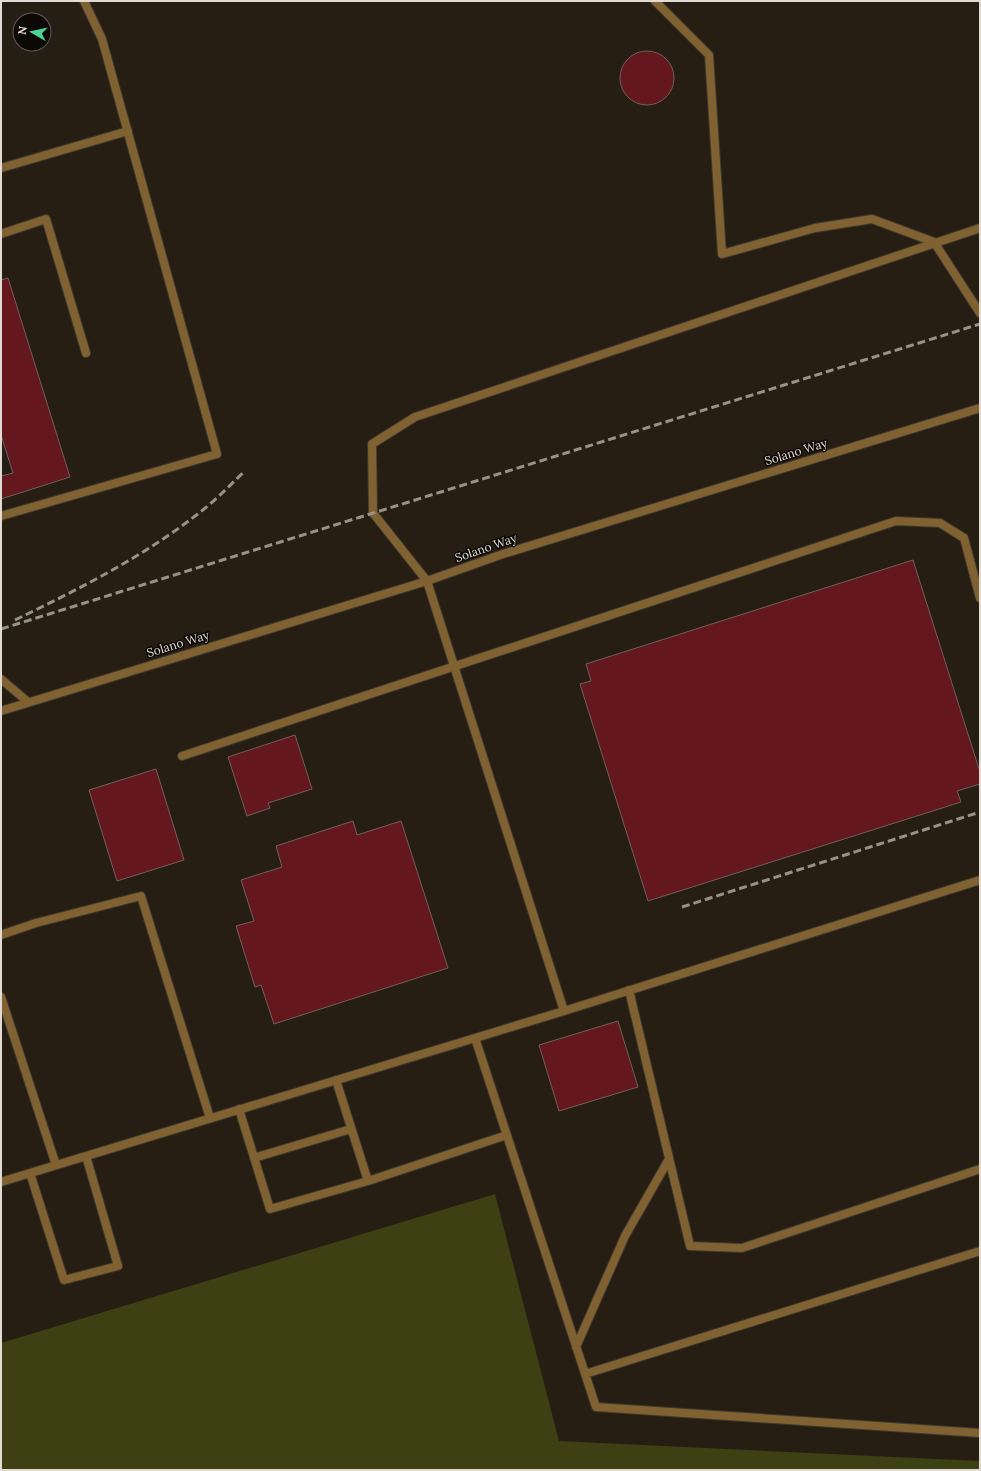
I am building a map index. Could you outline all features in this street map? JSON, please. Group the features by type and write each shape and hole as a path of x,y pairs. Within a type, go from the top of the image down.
{"street":[{"path":"1,516 217,454 102,39 84,1"},
{"path":"655,1 709,55 722,254 815,228 872,219 934,242 980,313"},
{"path":"1,168 128,131"},
{"path":"1,234 46,220 86,353"},
{"path":"564,1011 427,581 373,513 372,444 415,417 934,242 980,228"},
{"name":"Solano Way","path":"1,711 427,581 504,554 980,408"},
{"path":"182,756 896,521 940,523 964,538 980,598"},
{"path":"1,679 28,702"},
{"path":"1,1182 564,1011 980,880"},
{"path":"1,935 36,923 142,896 210,1118"},
{"path":"629,990 690,1246 742,1248 980,1169"},
{"path":"1,997 56,1165"},
{"path":"475,1038 596,1407 980,1432"},
{"path":"336,1080 368,1181"},
{"path":"239,1109 270,1209 368,1181 507,1135"},
{"path":"254,1158 352,1129"},
{"path":"30,1173 64,1280 118,1266 86,1156"},
{"path":"576,1347 625,1236 669,1159"},
{"path":"585,1374 980,1251"}],"green space":[{"path":"495,1194 559,1441 980,1461 980,1470 1,1470 1,1343"}],"building":[{"path":"642,51 652,51 662,55 670,63 674,73 674,83 670,93 662,101 652,105 642,105 632,101 624,93 620,83 620,73 624,63 632,55"},
{"path":"8,278 70,477 1,499 1,476 13,473 1,435 1,280"},
{"path":"913,560 980,772 980,784 957,791 961,802 648,901 580,684 591,681 586,664"},
{"path":"295,735 312,789 268,803 270,808 247,816 228,757"},
{"path":"156,769 184,860 117,881 89,790"},
{"path":"353,821 357,835 401,821 448,968 274,1024 261,985 255,987 236,926 254,921 241,880 282,867 276,846"},
{"path":"618,1021 638,1087 559,1111 539,1045"}],"railway":[{"path":"1,629 980,324"},
{"path":"15,620 89,583 137,556 182,526 209,505 244,472"},
{"path":"682,907 980,812"}]}
